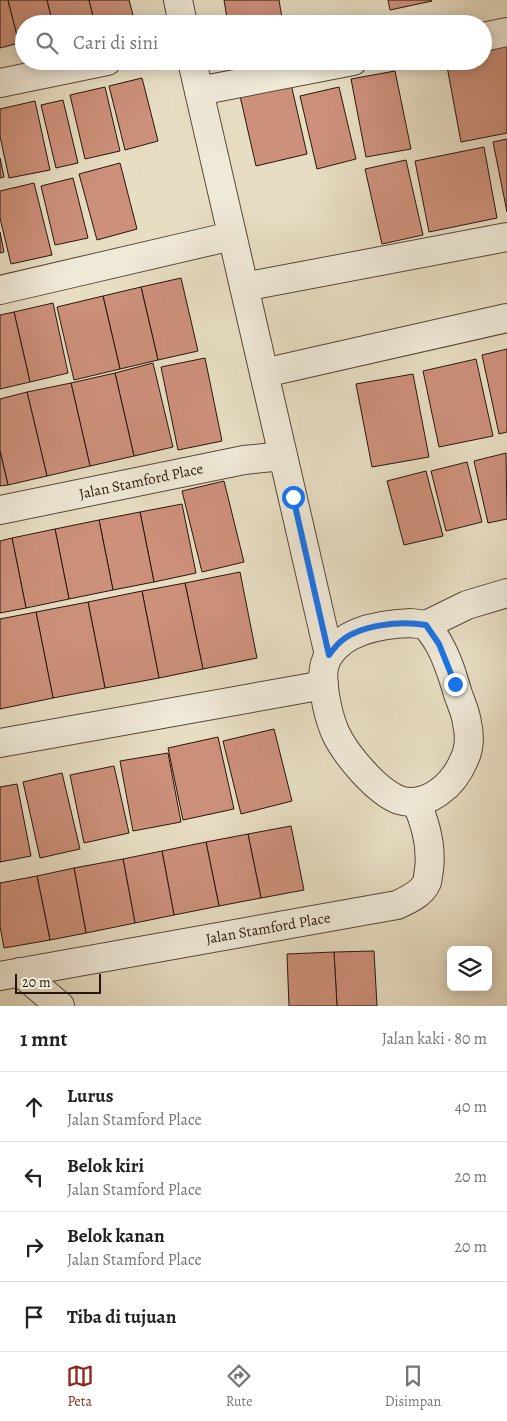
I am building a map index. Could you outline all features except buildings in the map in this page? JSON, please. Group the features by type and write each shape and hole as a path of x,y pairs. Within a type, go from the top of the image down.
{"street":[{"path":"178,0 181,15"},
{"path":"492,34 507,32"},
{"path":"0,83 63,70"},
{"path":"194,70 329,655"},
{"path":"199,91 307,70"},
{"path":"0,290 232,236"},
{"path":"244,287 507,237"},
{"path":"264,373 507,318"},
{"name":"Jalan Stamford Place","path":"0,510 244,460 283,456"},
{"path":"426,625 439,644 450,669 467,722 468,751 458,771 443,790 431,798 416,802 399,800 383,790 364,774 346,752 327,709 324,669 329,655 340,642 356,632 391,624 411,623 426,625 467,605 507,593"},
{"path":"0,743 324,684"},
{"name":"Jalan Stamford Place","path":"10,974 397,905 416,896 427,882 430,859 429,839 416,802"},
{"name":"Jalan Stamford Place","path":"10,974 60,1006"}],"route":[{"path":"293,497 329,655 340,642 356,632 391,624 411,623 426,625 439,644 455,684"}]}
